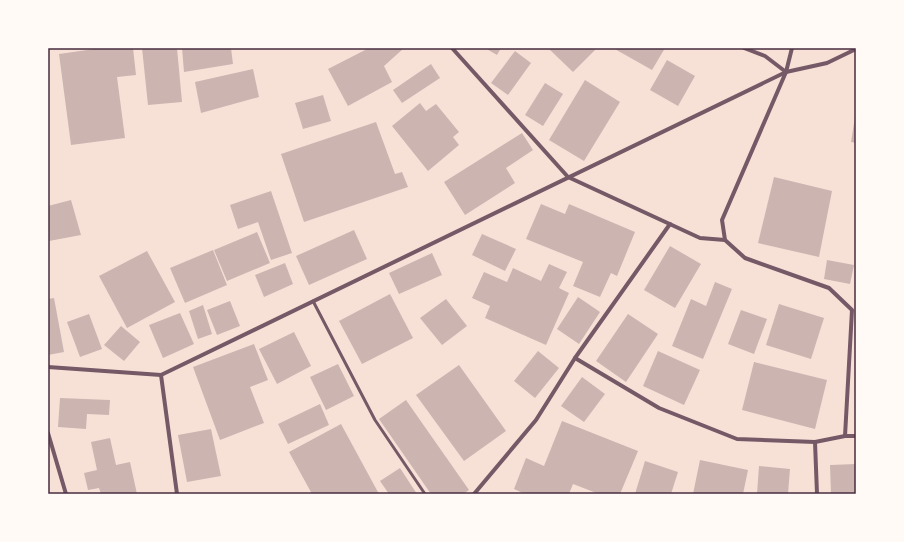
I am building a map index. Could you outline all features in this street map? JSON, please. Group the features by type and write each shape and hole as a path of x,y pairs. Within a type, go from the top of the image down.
{"street":[{"path":"452,48 568,177 700,238 725,240 745,258 829,288 852,310 845,436"},
{"path":"744,48 765,56 786,72"},
{"path":"725,240 722,220 786,72 792,48"},
{"path":"48,367 161,375 786,72 827,63 856,48"},
{"path":"474,494 536,420 575,358 670,224"},
{"path":"575,358 659,408 737,439 815,442 845,436 856,436"},
{"path":"161,375 176,494"},
{"path":"48,433 66,494"},
{"path":"815,442 817,494"}],"lane":[{"path":"313,301 375,420 425,494"}],"building":[{"path":"101,48 133,48 136,75 117,77 125,138 71,145 59,54"},
{"path":"142,48 177,48 182,102 148,105"},
{"path":"182,48 231,48 233,64 184,72"},
{"path":"369,48 404,48 384,66 392,82 348,106 328,69"},
{"path":"485,48 501,48 497,55"},
{"path":"548,48 597,48 573,72"},
{"path":"613,48 665,48 652,70"},
{"path":"515,51 531,63 508,95 491,83"},
{"path":"667,60 695,76 678,106 650,90"},
{"path":"431,64 440,78 402,103 393,90"},
{"path":"253,69 259,97 201,113 195,82"},
{"path":"585,80 620,102 584,161 549,140"},
{"path":"545,83 563,94 543,126 525,115"},
{"path":"323,95 331,121 303,129 295,103"},
{"path":"420,103 426,111 436,104 459,132 453,137 459,145 428,171 392,126"},
{"path":"856,117 856,143 851,142"},
{"path":"376,122 395,174 402,172 408,187 304,222 281,154"},
{"path":"522,133 533,150 506,168 515,183 465,215 444,182"},
{"path":"774,177 832,191 819,257 758,243"},
{"path":"271,191 292,253 271,260 258,222 238,229 230,205"},
{"path":"71,200 81,235 49,241 48,206"},
{"path":"541,204 565,214 569,204 635,232 617,276 611,273 600,297 573,286 583,262 526,239"},
{"path":"354,230 367,259 309,285 296,256"},
{"path":"257,232 270,263 227,281 214,250"},
{"path":"482,234 516,249 505,271 472,255"},
{"path":"670,246 701,264 675,308 644,290"},
{"path":"213,250 227,285 185,303 170,268"},
{"path":"147,251 175,302 127,328 99,276"},
{"path":"432,253 442,275 399,294 389,273"},
{"path":"827,260 854,265 850,284 824,279"},
{"path":"285,263 293,284 264,297 255,275"},
{"path":"549,264 567,272 559,288 569,293 546,345 485,318 490,306 472,298 484,272 507,282 513,268 541,281"},
{"path":"715,282 732,289 703,359 672,346 691,299 706,306"},
{"path":"390,294 413,338 362,364 339,321"},
{"path":"578,297 600,312 579,344 557,329"},
{"path":"54,298 64,352 48,355 48,299"},
{"path":"446,299 467,326 442,345 420,318"},
{"path":"230,301 240,326 217,335 207,310"},
{"path":"779,304 824,318 811,359 766,345"},
{"path":"203,305 212,334 198,339 189,311"},
{"path":"741,310 767,319 754,354 728,344"},
{"path":"180,313 194,344 163,358 149,325"},
{"path":"89,314 102,349 80,357 67,322"},
{"path":"628,314 658,334 626,382 596,361"},
{"path":"121,326 140,342 124,361 104,345"},
{"path":"294,332 311,366 277,384 259,349"},
{"path":"254,344 268,380 250,387 264,423 220,440 193,367"},
{"path":"538,351 559,368 535,398 514,381"},
{"path":"658,351 700,370 684,405 643,386"},
{"path":"754,362 827,380 815,429 742,410"},
{"path":"338,364 354,396 326,410 310,377"},
{"path":"459,365 506,431 464,461 416,395"},
{"path":"582,377 605,394 584,422 561,406"},
{"path":"60,398 110,400 109,415 87,414 86,429 58,427"},
{"path":"406,400 469,490 463,494 431,494 379,419"},
{"path":"320,404 329,425 288,444 278,424"},
{"path":"562,421 638,451 620,494 599,494 573,484 569,494 525,494 514,489 526,458 544,466"},
{"path":"341,424 379,494 312,494 289,452"},
{"path":"211,429 221,476 187,482 178,435"},
{"path":"110,438 116,465 130,462 137,494 101,494 99,488 88,490 84,473 97,470 91,442"},
{"path":"700,460 748,470 743,494 693,494"},
{"path":"645,461 678,472 671,494 635,494"},
{"path":"856,464 856,494 831,494 830,465"},
{"path":"759,466 790,469 788,494 757,494"},
{"path":"400,468 417,494 389,494 380,481"}]}
